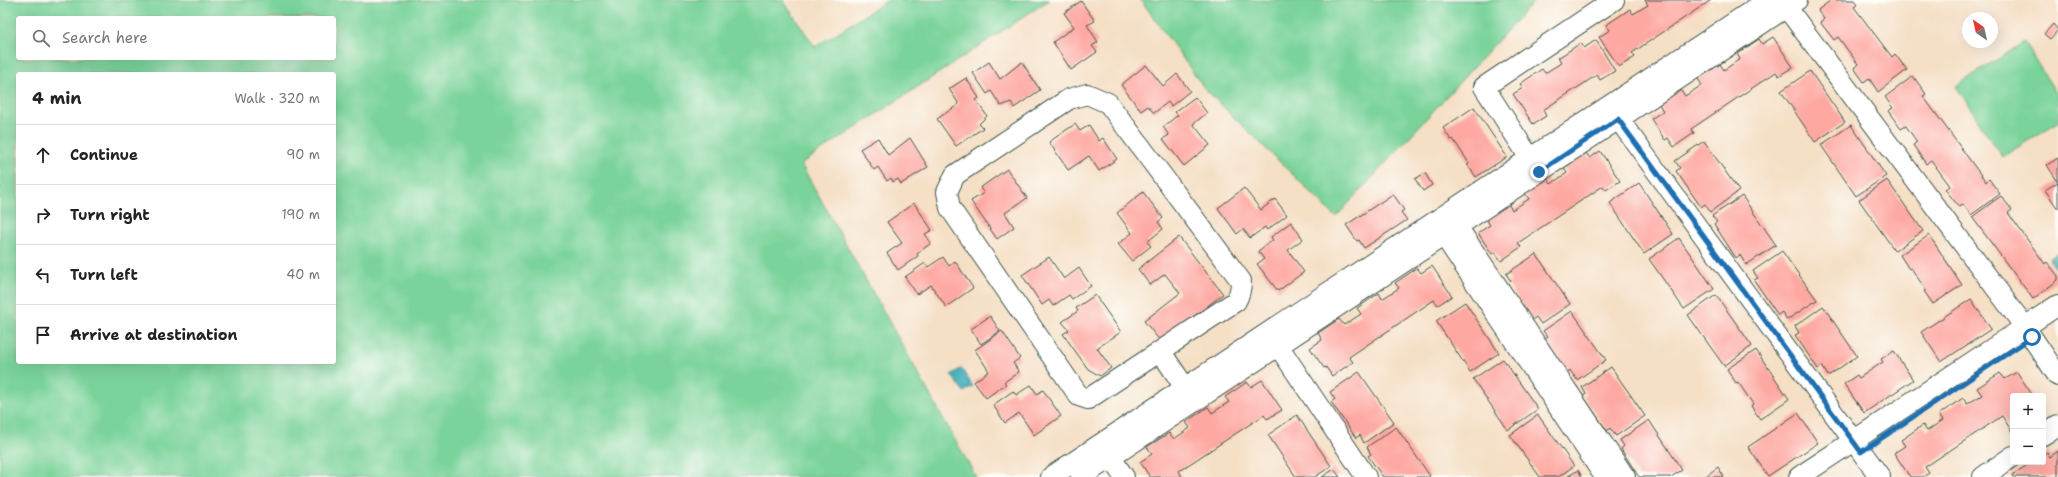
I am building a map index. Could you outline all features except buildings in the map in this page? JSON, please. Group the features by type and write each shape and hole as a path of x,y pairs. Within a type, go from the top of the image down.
{"street":[{"path":"1534,165 1484,87 1614,0"},
{"path":"1613,113 1768,0"},
{"path":"1051,477 1106,450 1613,113 1788,2 2029,332 2058,376"},
{"path":"1087,94 1108,103 1241,281 1241,291 1236,301 1161,352 1091,399 1085,399 1079,396 950,208 948,192 956,175 1069,98 1087,94"},
{"path":"1613,113 1880,477"},
{"path":"1445,224 1605,477"},
{"path":"1445,224 1625,477"},
{"path":"1799,477 1857,446 2029,332 2058,305"},
{"path":"2029,332 2058,320"},
{"path":"1274,339 1366,477"},
{"path":"1161,352 1190,395"},
{"path":"2046,433 2058,425"},
{"path":"1823,477 1857,446"},
{"path":"1081,477 1106,450"},
{"path":"1106,450 1124,477"},
{"path":"1983,477 2010,458"}],"green space":[{"path":"0,0 783,0 815,47 888,0 1049,0 801,164 976,477 0,477"},
{"path":"1141,0 1535,0 1336,217 1205,89"},
{"path":"2024,42 2058,96 2058,122 2002,157 1956,86"}],"water":[{"path":"2058,252 2058,272 2049,259"},
{"path":"961,368 973,386 964,392 951,375"}],"route":[{"path":"1539,172 1618,119 1861,452 2032,337"}]}
